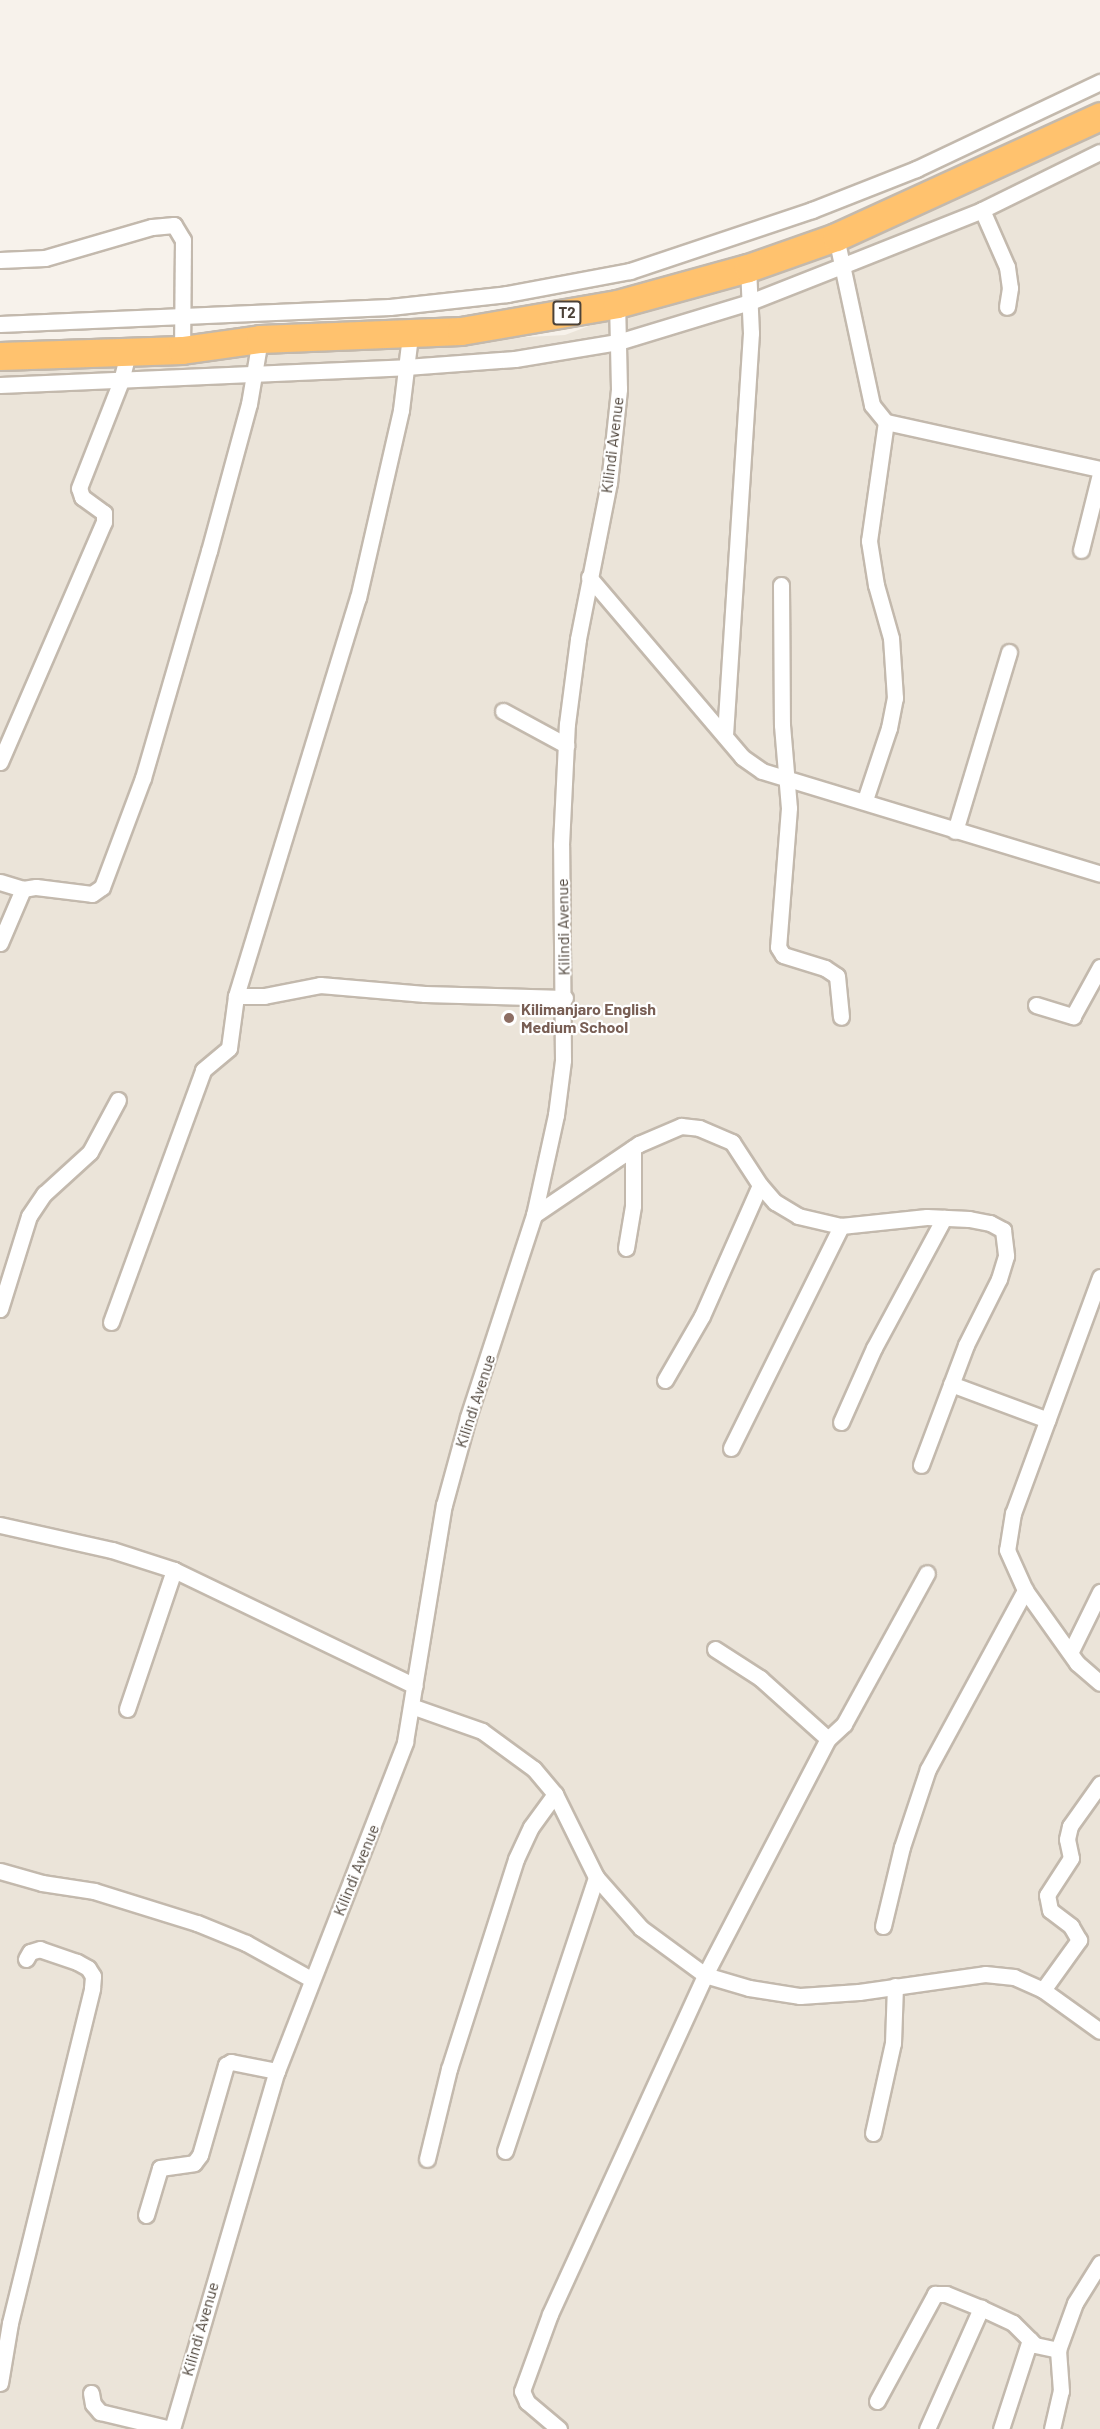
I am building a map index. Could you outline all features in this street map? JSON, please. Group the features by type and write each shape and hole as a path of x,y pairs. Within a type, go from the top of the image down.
{"highway":[{"name":"T2","path":"0,356 182,350 260,339 410,336 461,331 617,304 748,268 836,237 1100,116"}],"street":[{"path":"0,324 401,306 507,294 630,271 812,210 916,169 1100,82"},
{"path":"0,385 406,367 514,359 618,342 750,302 844,265 982,210 1100,152"},
{"path":"982,210 1006,267 1010,288 1007,307"},
{"path":"0,260 45,258 158,225 174,225 183,240 180,315 182,350"},
{"path":"836,237 844,265 872,405 886,422 1100,469"},
{"path":"725,735 750,302 748,268"},
{"name":"Kilindi Avenue","path":"171,2429 277,2071 311,1979 394,1773 414,1707 415,1686 444,1505 468,1417 534,1215 556,1115 563,1060 565,998 561,845 566,745 589,578 609,483 618,389 617,304"},
{"path":"111,1322 203,1070 229,1048 236,996 358,598 397,430 410,336"},
{"path":"0,882 23,889 36,887 92,894 102,887 143,778 229,483 255,374 260,339"},
{"path":"0,762 104,522 104,513 82,497 79,488 121,381 128,352"},
{"path":"865,800 890,728 895,698 891,638 876,585 868,541 886,422"},
{"path":"1081,550 1100,474"},
{"path":"589,578 742,757 762,771 865,800 955,831 1100,874"},
{"path":"782,585 785,777 789,817 778,947 783,955 825,968 837,976 841,1017"},
{"path":"955,831 1009,652"},
{"path":"503,711 566,745"},
{"path":"0,943 23,889"},
{"path":"1036,1005 1073,1016 1100,967"},
{"path":"236,996 264,996 320,985 425,994 565,998"},
{"path":"0,1309 29,1216 44,1194 90,1152 118,1100"},
{"path":"534,1215 663,1130 699,1128 732,1142 760,1185 791,1212 841,1226 944,1218 990,1222 1003,1230 1007,1241 999,1279 951,1384 921,1465"},
{"path":"626,1248 633,1206 633,1148"},
{"path":"665,1380 706,1306 760,1185"},
{"path":"841,1422 874,1348 944,1218"},
{"path":"731,1448 841,1226"},
{"path":"1100,1277 1009,1533 1007,1550 1025,1590 1085,1672 1100,1683"},
{"path":"951,1384 1048,1420"},
{"path":"0,1525 112,1550 174,1570 415,1686"},
{"path":"127,1709 174,1570"},
{"path":"558,2429 526,2402 523,2382 705,1975 828,1739 844,1724 927,1574"},
{"path":"883,1926 902,1847 928,1769 1025,1590"},
{"path":"1071,1651 1100,1592"},
{"path":"715,1649 760,1678 828,1739"},
{"path":"414,1707 482,1731 513,1750 555,1794 596,1876 641,1928 705,1975 749,1988 800,1996 985,1974 1014,1977 1043,1989 1100,2031"},
{"path":"1043,1989 1079,1940 1071,1926 1050,1910 1047,1895 1071,1858 1067,1839 1070,1826 1100,1784"},
{"path":"428,2159 449,2069 498,1910 531,1827 555,1794"},
{"path":"0,1871 42,1883 94,1891 182,1918 246,1943 311,1979"},
{"path":"505,2151 596,1876"},
{"path":"0,2384 10,2323 93,1976 88,1968 40,1949 30,1952 26,1959"},
{"path":"873,2133 893,2043 895,1986"},
{"path":"146,2215 160,2168 194,2163 200,2155 226,2065 231,2062 277,2071"},
{"path":"1052,2429 1061,2391 1058,2350 1075,2304 1096,2281 1100,2263"},
{"path":"877,2401 931,2298 946,2294 981,2308 1013,2323 1041,2348 1058,2350"},
{"path":"927,2429 981,2308"},
{"path":"1001,2429 1030,2340"},
{"path":"91,2393 93,2404 100,2412 171,2429"}],"shaded area":[{"path":"1100,132 1100,2429 0,2429 0,365 565,335"}],"place":[{"name":"Kilimanjaro English Medium School","path":"509,1018"}]}
